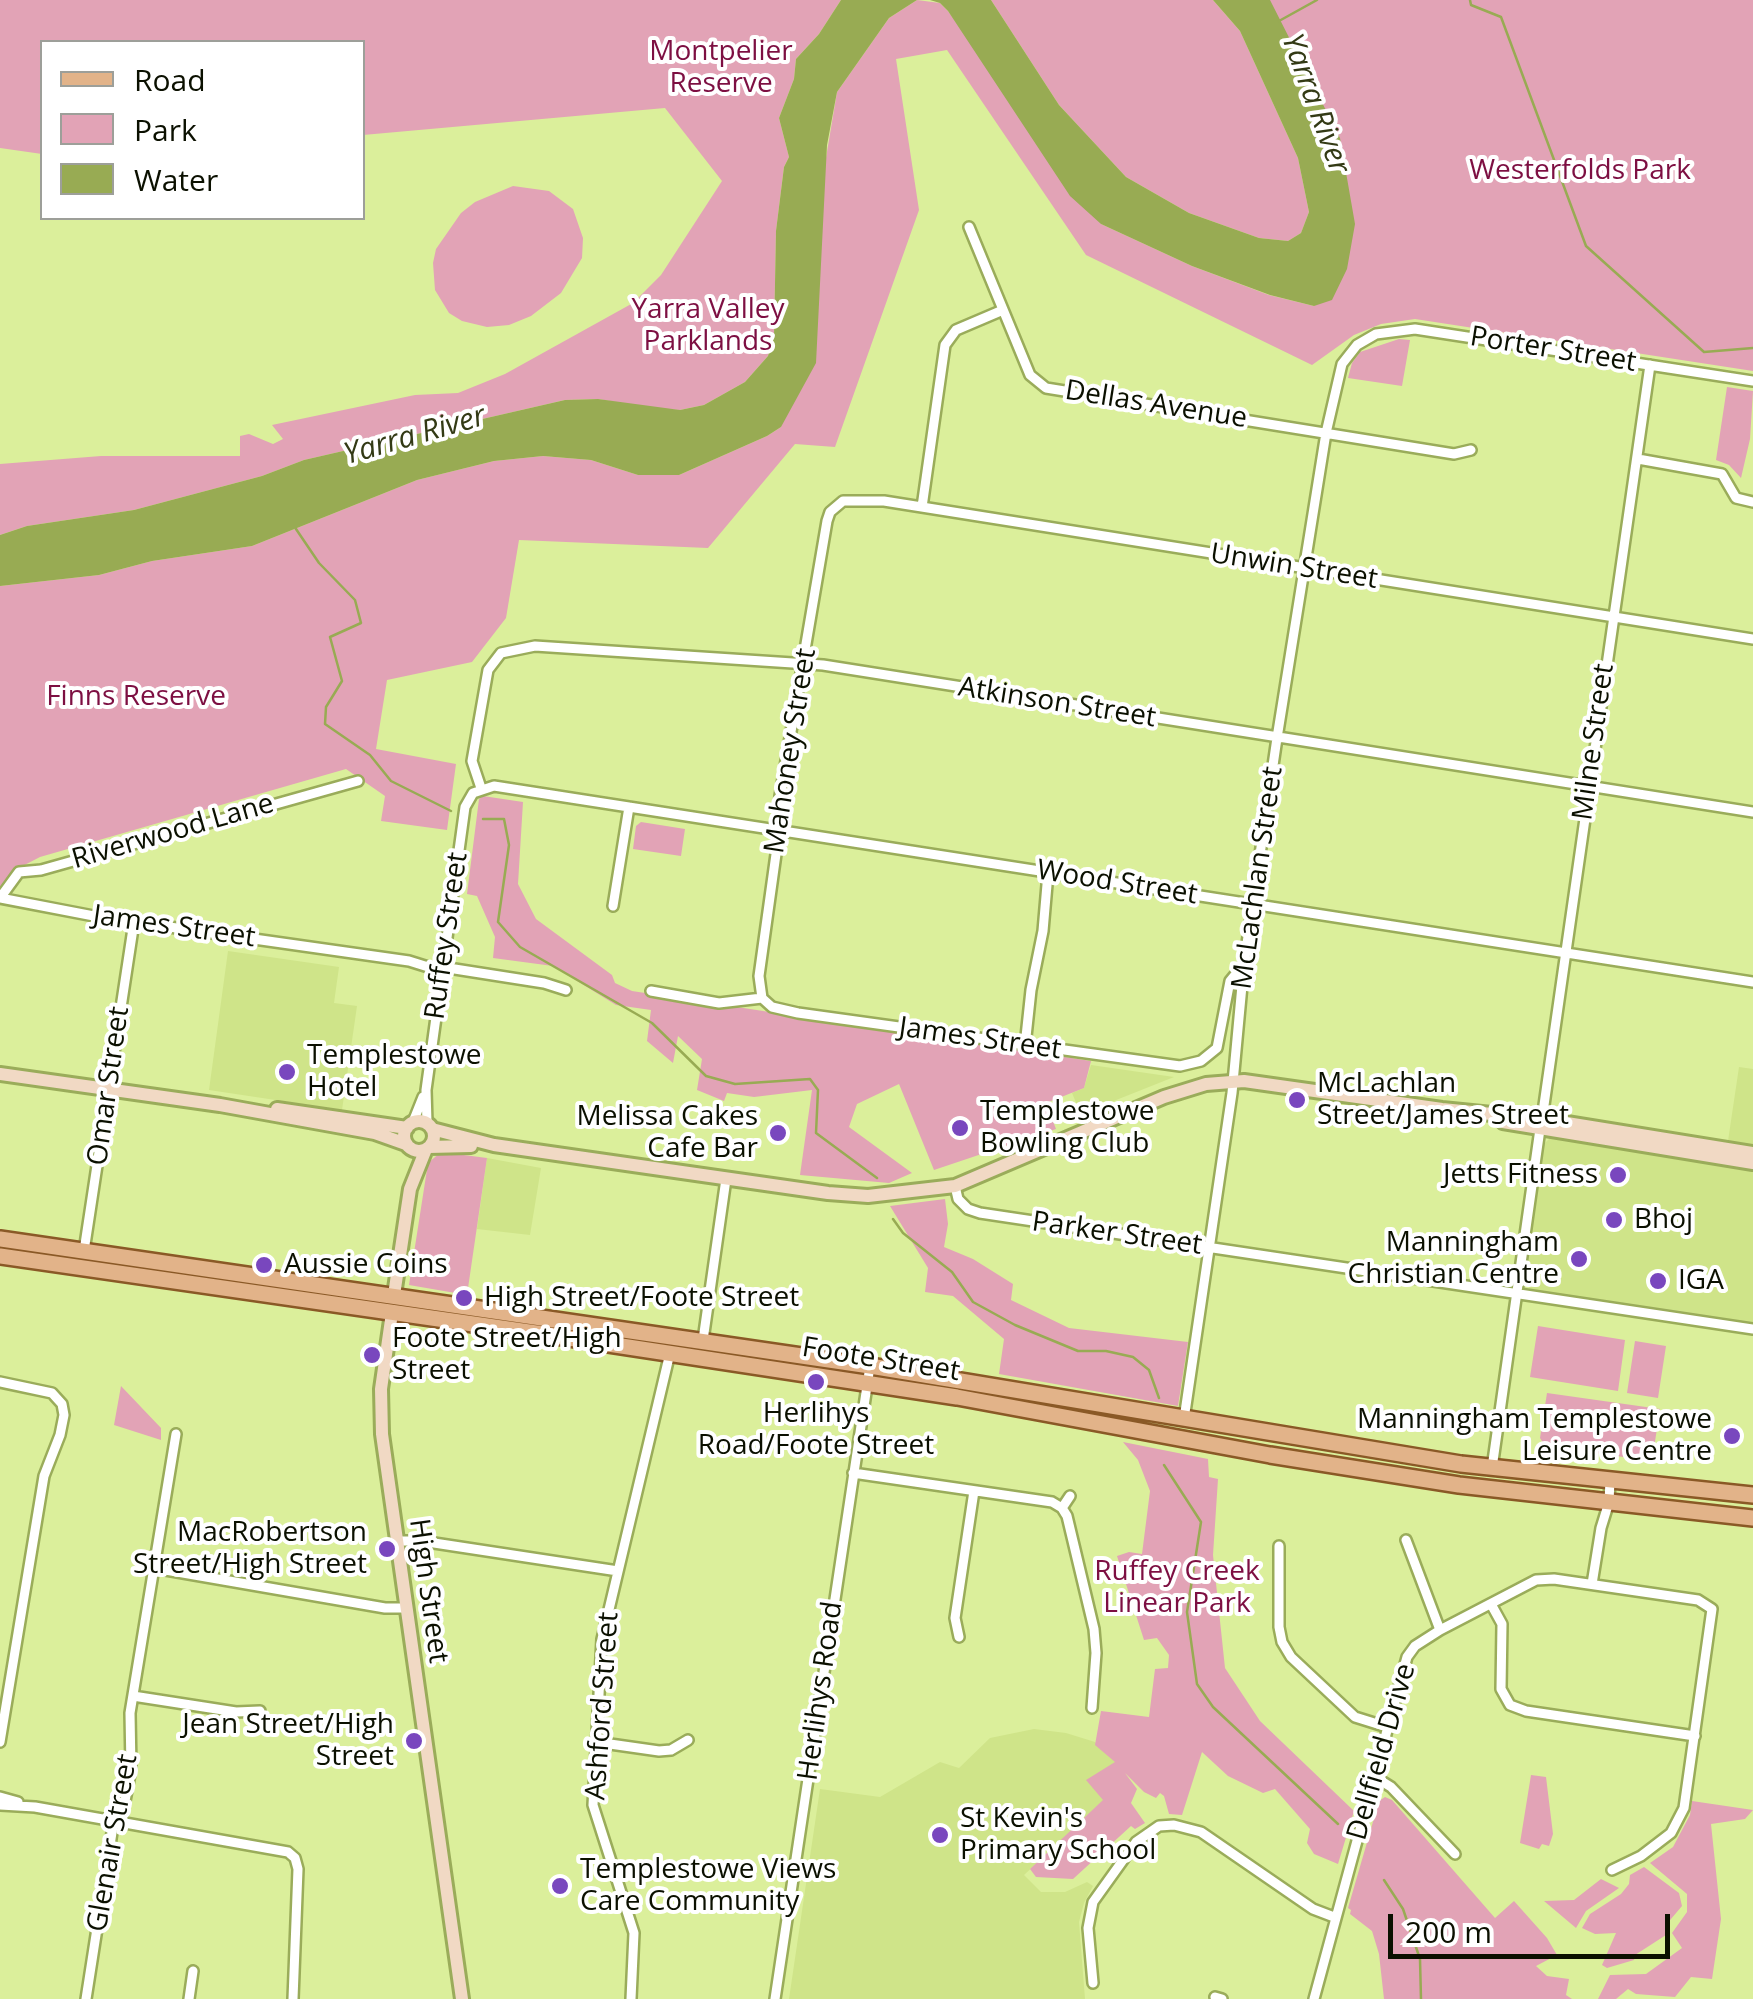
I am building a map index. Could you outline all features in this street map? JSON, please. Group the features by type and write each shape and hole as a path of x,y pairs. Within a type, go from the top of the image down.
{"main road":[{"path":"0,1073 220,1105 375,1133 415,1150 494,1145"},
{"path":"220,1105 420,1126 494,1145 868,1196 954,1186 1164,1098 1199,1086 1232,1081 1271,1082 1663,1143 1753,1152"},
{"name":"High Street","path":"410,1189 434,1138 420,1126 407,1145 410,1189 380,1411 462,1999"},
{"path":"1663,1143 1753,1163"},
{"name":"Foote Street","path":"0,1239 703,1340 1492,1468 1750,1495"},
{"name":"Foote Street","path":"0,1256 867,1383 1270,1455 1490,1489 1749,1518"},
{"path":"1181,1437 1184,1419"},
{"path":"1490,1489 1492,1468"},
{"path":"1749,1518 1750,1495"}],"street":[{"name":"Dellas Avenue","path":"969,227 1030,376 1046,388 1454,454 1471,450"},
{"path":"922,507 945,345 956,330 1003,310"},
{"name":"Porter Street","path":"1357,345 1385,331 1416,328 1753,381"},
{"name":"McLachlan Street","path":"1184,1419 1232,1081 1244,964 1304,568 1326,433 1342,364 1357,345"},
{"name":"Milne Street","path":"1492,1468 1650,364"},
{"path":"1638,459 1722,474 1736,498 1753,502"},
{"name":"Unwin Street","path":"836,506 843,501 859,500 922,507 1753,639"},
{"name":"Mahoney Street","path":"762,998 759,976 777,829 826,522 836,506"},
{"name":"Atkinson Street","path":"481,788 472,761 485,682 493,661 510,649 535,646 804,664 1753,812"},
{"name":"Riverwood Lane","path":"0,898 19,872 41,870 358,781"},
{"name":"Wood Street","path":"481,788 524,788 1753,982"},
{"name":"Ruffey Street","path":"420,1126 465,808 468,798 481,788"},
{"path":"613,906 628,807"},
{"path":"1025,1046 1048,873"},
{"name":"James Street","path":"0,898 134,922 544,983 566,990"},
{"name":"Omar Street","path":"84,1251 134,922"},
{"name":"James Street","path":"651,991 719,1002 762,998 781,1010 1168,1066 1197,1063 1217,1048 1230,981 1244,964"},
{"path":"703,1340 726,1179"},
{"name":"Parker Street","path":"954,1186 958,1199 968,1209 980,1213 1518,1296 1722,1322 1753,1330"},
{"name":"Ashford Street","path":"631,1999 634,1933 593,1805 602,1639 670,1353"},
{"name":"Herlihys Road","path":"776,1999 870,1366"},
{"path":"0,1382 47,1392 62,1404 62,1426 46,1468 5,1684 0,1742"},
{"name":"Glenair Street","path":"86,1999 113,1826 122,1817 131,1768 133,1696 176,1434"},
{"path":"853,1473 1052,1502 1062,1508 1094,1628 1092,1708"},
{"path":"1592,1584 1601,1502 1610,1480"},
{"path":"959,1637 956,1618 974,1490"},
{"path":"1062,1508 1070,1496"},
{"path":"1406,1540 1440,1630"},
{"path":"396,1542 420,1542 618,1571"},
{"path":"1279,1546 1279,1627 1290,1657 1355,1718 1388,1727"},
{"path":"154,1568 385,1608 406,1608"},
{"name":"Dellfield Drive","path":"1314,1999 1406,1657 1415,1646 1536,1580 1698,1600 1709,1604 1712,1615 1695,1736"},
{"path":"1491,1604 1502,1624 1501,1689 1510,1705 1526,1711 1695,1736 1679,1821 1657,1845 1612,1870"},
{"path":"133,1696 236,1712 260,1711"},
{"path":"596,1742 659,1752 688,1740"},
{"path":"1375,1777 1391,1787 1455,1854"},
{"path":"0,1797 35,1807"},
{"path":"0,1805 35,1807 285,1851 294,1858 298,1869 293,1999"},
{"path":"1093,1983 1088,1928 1093,1902 1136,1842 1158,1826 1174,1825 1201,1832 1313,1909 1334,1918"},
{"path":"189,1999 193,1971"}],"shaded area":[{"path":"228,951 339,967 334,1003 357,1006 342,1110 209,1090"},
{"path":"1091,1065 1174,1077 1081,1114 1072,1093 1084,1088"},
{"path":"1739,1067 1753,1069 1753,1145 1728,1141"},
{"path":"1552,1136 1753,1166 1753,1323 1530,1290 1525,1275 1542,1152"},
{"path":"487,1158 541,1168 530,1235 477,1229"},
{"name":"St Kevin's Primary School","path":"1034,1729 1095,1742 1116,1762 1104,1800 1024,1875 1041,1892 1065,1892 1087,1882 1093,1886 1079,1922 1085,1999 789,1999 820,1789 880,1797 940,1762 959,1768 990,1738"}],"green space":[{"path":"0,0 841,0 819,34 796,59 794,79 779,118 789,157 784,167 776,231 774,336 768,356 745,382 704,405 680,410 598,399 565,400 304,460 262,476 134,510 27,526 0,535 0,464 101,456 240,456 240,436 249,434 273,444 283,439 272,425 415,395 458,393 505,374 633,303 661,275 722,181 665,108 365,135 365,40 40,40 40,154 0,148"},
{"path":"917,0 940,3 948,11 1101,224 1192,266 1269,295 1314,306 1346,255 1267,0 1753,0 1753,371 1415,319 1381,324 1354,335 1312,365 1086,255 947,50 896,59 919,210 835,447 795,444 708,548 519,540 506,618 472,662 387,680 376,749 456,764 447,830 381,821 385,796 346,769 40,857 11,872 0,888 0,586 99,575 152,561 252,546 417,480 494,461 543,456 591,460 638,475 679,475 767,436 781,427 837,92 889,18"},
{"path":"991,0 1213,0 1240,31 1298,158 1309,212 1301,233 1288,241 1259,238 1189,213 1126,177 1059,105"},
{"path":"513,186 549,191 573,209 583,238 582,258 561,293 531,316 509,325 487,327 462,321 449,313 435,290 436,249 461,213 475,202"},
{"path":"1399,339 1410,340 1402,386 1348,378 1360,352"},
{"path":"1727,387 1753,391 1750,439 1741,478 1729,465 1716,460"},
{"path":"483,796 523,802 518,884 536,919 612,975 615,983 632,991 1091,1061 1084,1088 1046,1103 1056,1129 934,1170 899,1084 857,1104 849,1127 912,1173 889,1183 800,1175 812,1090 754,1097 727,1093 724,1101 697,1090 702,1059 678,1036 673,1063 647,1041 651,1010 616,1005 553,966 493,958 495,937 477,896 467,894 479,799"},
{"path":"641,822 685,829 681,856 633,849 636,826"},
{"path":"441,1152 487,1158 467,1295 409,1285 428,1163"},
{"path":"945,1199 948,1224 944,1247 973,1259 1013,1284 1011,1300 1069,1328 1188,1342 1178,1406 999,1374 1004,1339 953,1296 925,1292 928,1268 890,1206"},
{"path":"1538,1326 1625,1340 1618,1391 1530,1377"},
{"path":"1635,1341 1666,1346 1658,1398 1627,1393"},
{"path":"121,1386 161,1428 161,1440 114,1425"},
{"path":"1547,1393 1660,1409 1652,1461 1545,1446 1540,1438"},
{"name":"Ruffey Creek Linear Park","path":"1123,1442 1208,1459 1209,1477 1218,1479 1213,1555 1225,1668 1260,1721 1354,1811 1338,1864 1314,1854 1307,1843 1310,1829 1275,1789 1263,1793 1228,1776 1202,1752 1182,1815 1169,1814 1164,1796 1160,1793 1156,1798 1144,1792 1125,1773 1137,1789 1131,1803 1145,1823 1135,1829 1131,1826 1073,1879 1036,1877 1030,1869 1103,1800 1086,1780 1115,1762 1095,1745 1101,1711 1149,1717 1155,1669 1168,1668 1169,1655 1157,1638 1144,1640 1117,1556 1129,1552 1142,1554 1150,1491 1138,1460"},
{"path":"1531,1775 1546,1777 1553,1834 1549,1846 1542,1844 1539,1849 1520,1843"},
{"path":"1385,1797 1392,1800 1495,1918 1514,1901 1557,1955 1536,1966 1547,1976 1569,1979 1566,1995 1572,1999 1384,1999 1372,1931 1348,1908 1379,1801"},
{"path":"1692,1801 1753,1810 1745,1819 1711,1824 1721,1919 1712,1979 1691,1977 1675,1997 1636,1994 1628,1989 1616,1999 1598,1999 1610,1975 1646,1974 1682,1948 1672,1933 1687,1912 1687,1894 1650,1863 1673,1847 1690,1815"},
{"path":"1644,1867 1679,1893 1682,1906 1665,1926 1666,1935 1635,1955 1634,1960 1607,1968 1602,1965 1616,1933 1595,1934 1582,1928 1590,1914 1621,1894 1630,1875"},
{"path":"1601,1879 1619,1888 1586,1911 1576,1928 1544,1901 1574,1900"}],"water":[{"name":"Yarra River","path":"841,0 917,0 889,18 837,92 827,145 816,363 781,427 679,475 638,475 591,460 543,456 494,461 417,480 252,546 152,561 99,575 0,586 0,535 27,526 134,510 262,476 304,460 565,400 598,399 680,410 704,405 745,382 768,356 774,336 776,231 784,167 789,157 779,118 794,79 796,59 819,34"},
{"name":"Yarra River","path":"930,0 991,0 1059,105 1126,177 1189,213 1259,238 1288,241 1301,233 1309,212 1298,158 1240,31 1213,0 1270,0 1340,138 1355,224 1347,269 1332,300 1314,306 1270,295 1192,266 1101,224 1070,196 948,11"}],"waterway":[{"path":"1279,21 1317,0"},
{"path":"1470,0 1471,5 1501,17 1586,246 1704,352 1753,348"},
{"path":"296,529 319,563 355,600 361,623 330,637 342,681 326,707 325,724 370,755 391,781 451,811"},
{"path":"483,819 504,819 509,845 498,922 520,947 652,1023 706,1076 735,1084 810,1079 818,1090 816,1133 877,1178"},
{"path":"893,1219 903,1233 952,1272 973,1302 1015,1325 1078,1351 1106,1351 1133,1357 1149,1370 1159,1398"},
{"path":"1164,1465 1201,1522 1187,1612 1197,1684 1213,1707 1338,1824"},
{"path":"1384,1880 1403,1909 1420,1959 1421,1999"}],"place":[{"name":"Templestowe Hotel","path":"287,1072"},
{"name":"McLachlan Street/James Street","path":"1297,1100"},
{"name":"Templestowe Bowling Club","path":"960,1128"},
{"name":"Melissa Cakes Cafe Bar","path":"778,1133"},
{"name":"Jetts Fitness","path":"1618,1175"},
{"name":"Bhoj","path":"1614,1220"},
{"name":"Manningham Christian Centre","path":"1579,1259"},
{"name":"Aussie Coins","path":"264,1265"},
{"name":"IGA","path":"1658,1281"},
{"name":"High Street/Foote Street","path":"464,1298"},
{"name":"Foote Street/High Street","path":"372,1355"},
{"name":"Herlihys Road/Foote Street","path":"816,1382"},
{"name":"Manningham Templestowe Leisure Centre","path":"1732,1436"},
{"name":"MacRobertson Street/High Street","path":"387,1549"},
{"name":"Jean Street/High Street","path":"414,1741"},
{"name":"St Kevin's Primary School","path":"940,1835"},
{"name":"Templestowe Views Care Community","path":"560,1886"}],"park label":[{"name":"Montpelier Reserve","path":"721,68"},
{"name":"Westerfolds Park","path":"1580,171"},
{"name":"Yarra Valley Parklands","path":"708,326"},
{"name":"Finns Reserve","path":"136,697"}]}
